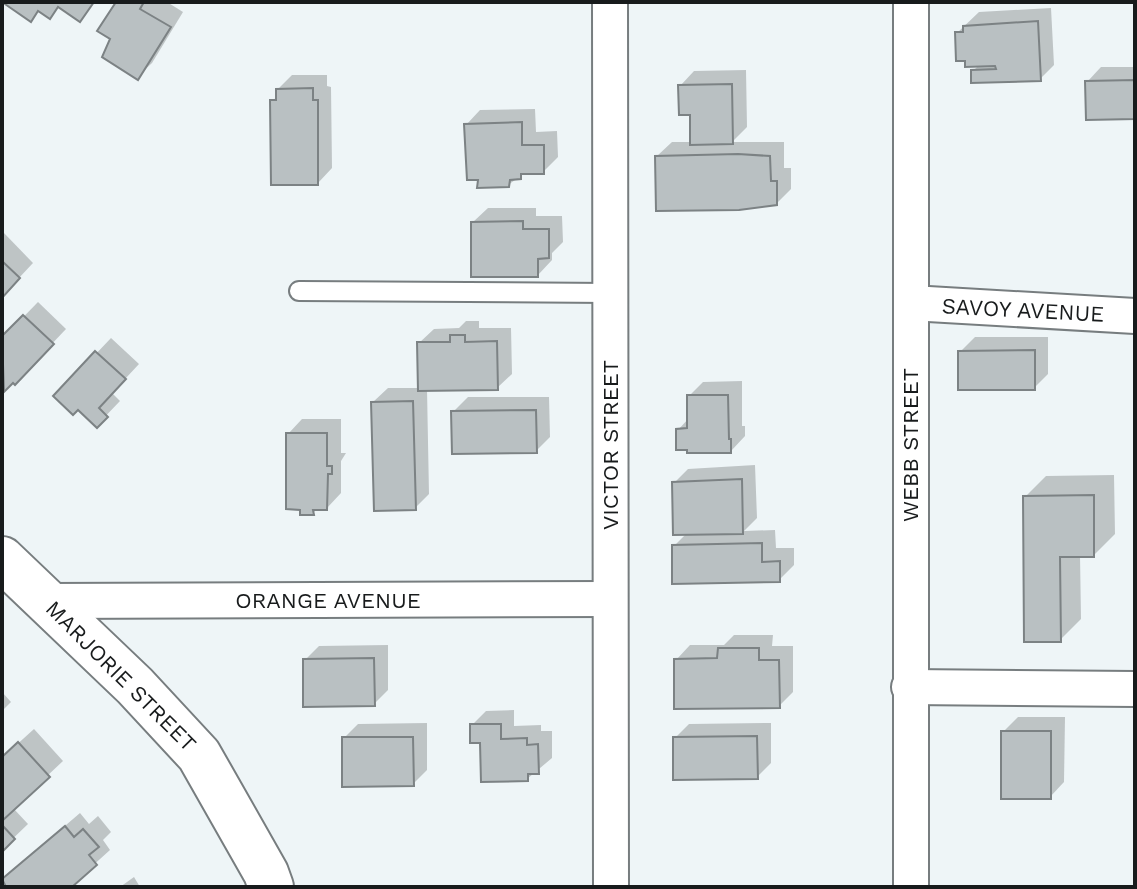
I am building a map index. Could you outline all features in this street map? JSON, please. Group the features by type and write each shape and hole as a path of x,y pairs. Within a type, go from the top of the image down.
{"street":[{"name":"VICTOR STREET","path":"610,2 611,887"},
{"name":"WEBB STREET","path":"911,2 911,887"},
{"name":"SAVOY AVENUE","path":"911,303 1135,316"},
{"name":"MARJORIE STREET","path":"2,559 135,686 199,755 271,887"},
{"name":"ORANGE AVENUE","path":"47,601 610,599"},
{"path":"909,687 1135,689"}],"lane":[{"path":"299,291 610,293"}],"building":[{"path":"2,2 94,2 80,22 58,7 50,19 38,11 31,22"},
{"path":"116,2 144,2 140,9 171,27 138,80 102,57 110,39 97,31"},
{"path":"1038,21 1041,81 971,83 971,70 996,69 995,66 965,67 965,61 956,61 955,32 963,32 963,26"},
{"path":"1135,80 1135,119 1086,120 1085,81"},
{"path":"732,84 733,144 690,145 690,115 679,115 678,85"},
{"path":"313,88 313,100 318,100 318,185 271,185 270,100 276,100 276,89"},
{"path":"522,122 522,145 544,145 544,174 521,174 521,179 510,180 509,187 477,188 478,180 467,180 464,124"},
{"path":"655,156 770,156 771,181 777,181 777,205 739,210 656,211"},
{"path":"523,221 523,229 549,229 549,258 538,259 538,277 471,277 471,222"},
{"path":"2,261 20,278 2,298"},
{"path":"23,315 54,344 15,385 13,383 4,392 2,336"},
{"path":"450,335 465,335 465,342 497,341 498,390 418,391 417,342 450,342"},
{"path":"1035,350 1035,390 958,390 958,351"},
{"path":"95,351 126,379 99,408 108,417 97,428 78,410 73,415 53,396"},
{"path":"687,395 728,395 731,453 676,450 676,429 687,428"},
{"path":"413,401 416,510 374,511 371,402"},
{"path":"536,410 537,453 452,454 451,411"},
{"path":"286,433 327,433 327,466 332,466 332,474 328,474 327,510 313,510 314,515 300,515 300,510 286,509"},
{"path":"742,479 743,534 673,535 672,482"},
{"path":"1094,495 1094,557 1060,557 1061,642 1024,642 1023,496"},
{"path":"762,543 762,562 780,561 780,582 672,584 672,545"},
{"path":"718,648 759,648 759,660 779,660 780,708 674,709 674,659 717,658"},
{"path":"374,658 375,706 303,707 303,659"},
{"path":"470,724 501,724 501,739 527,738 527,745 538,744 539,774 528,774 528,781 481,782 480,743 470,743"},
{"path":"1001,731 1051,731 1051,799 1001,799"},
{"path":"757,736 758,779 673,780 673,737"},
{"path":"342,737 413,737 414,786 342,787"},
{"path":"18,742 50,777 2,821 2,757"},
{"path":"2,825 15,839 2,852"},
{"path":"65,826 74,837 83,829 99,847 89,855 97,865 72,887 6,887 2,879"}]}
